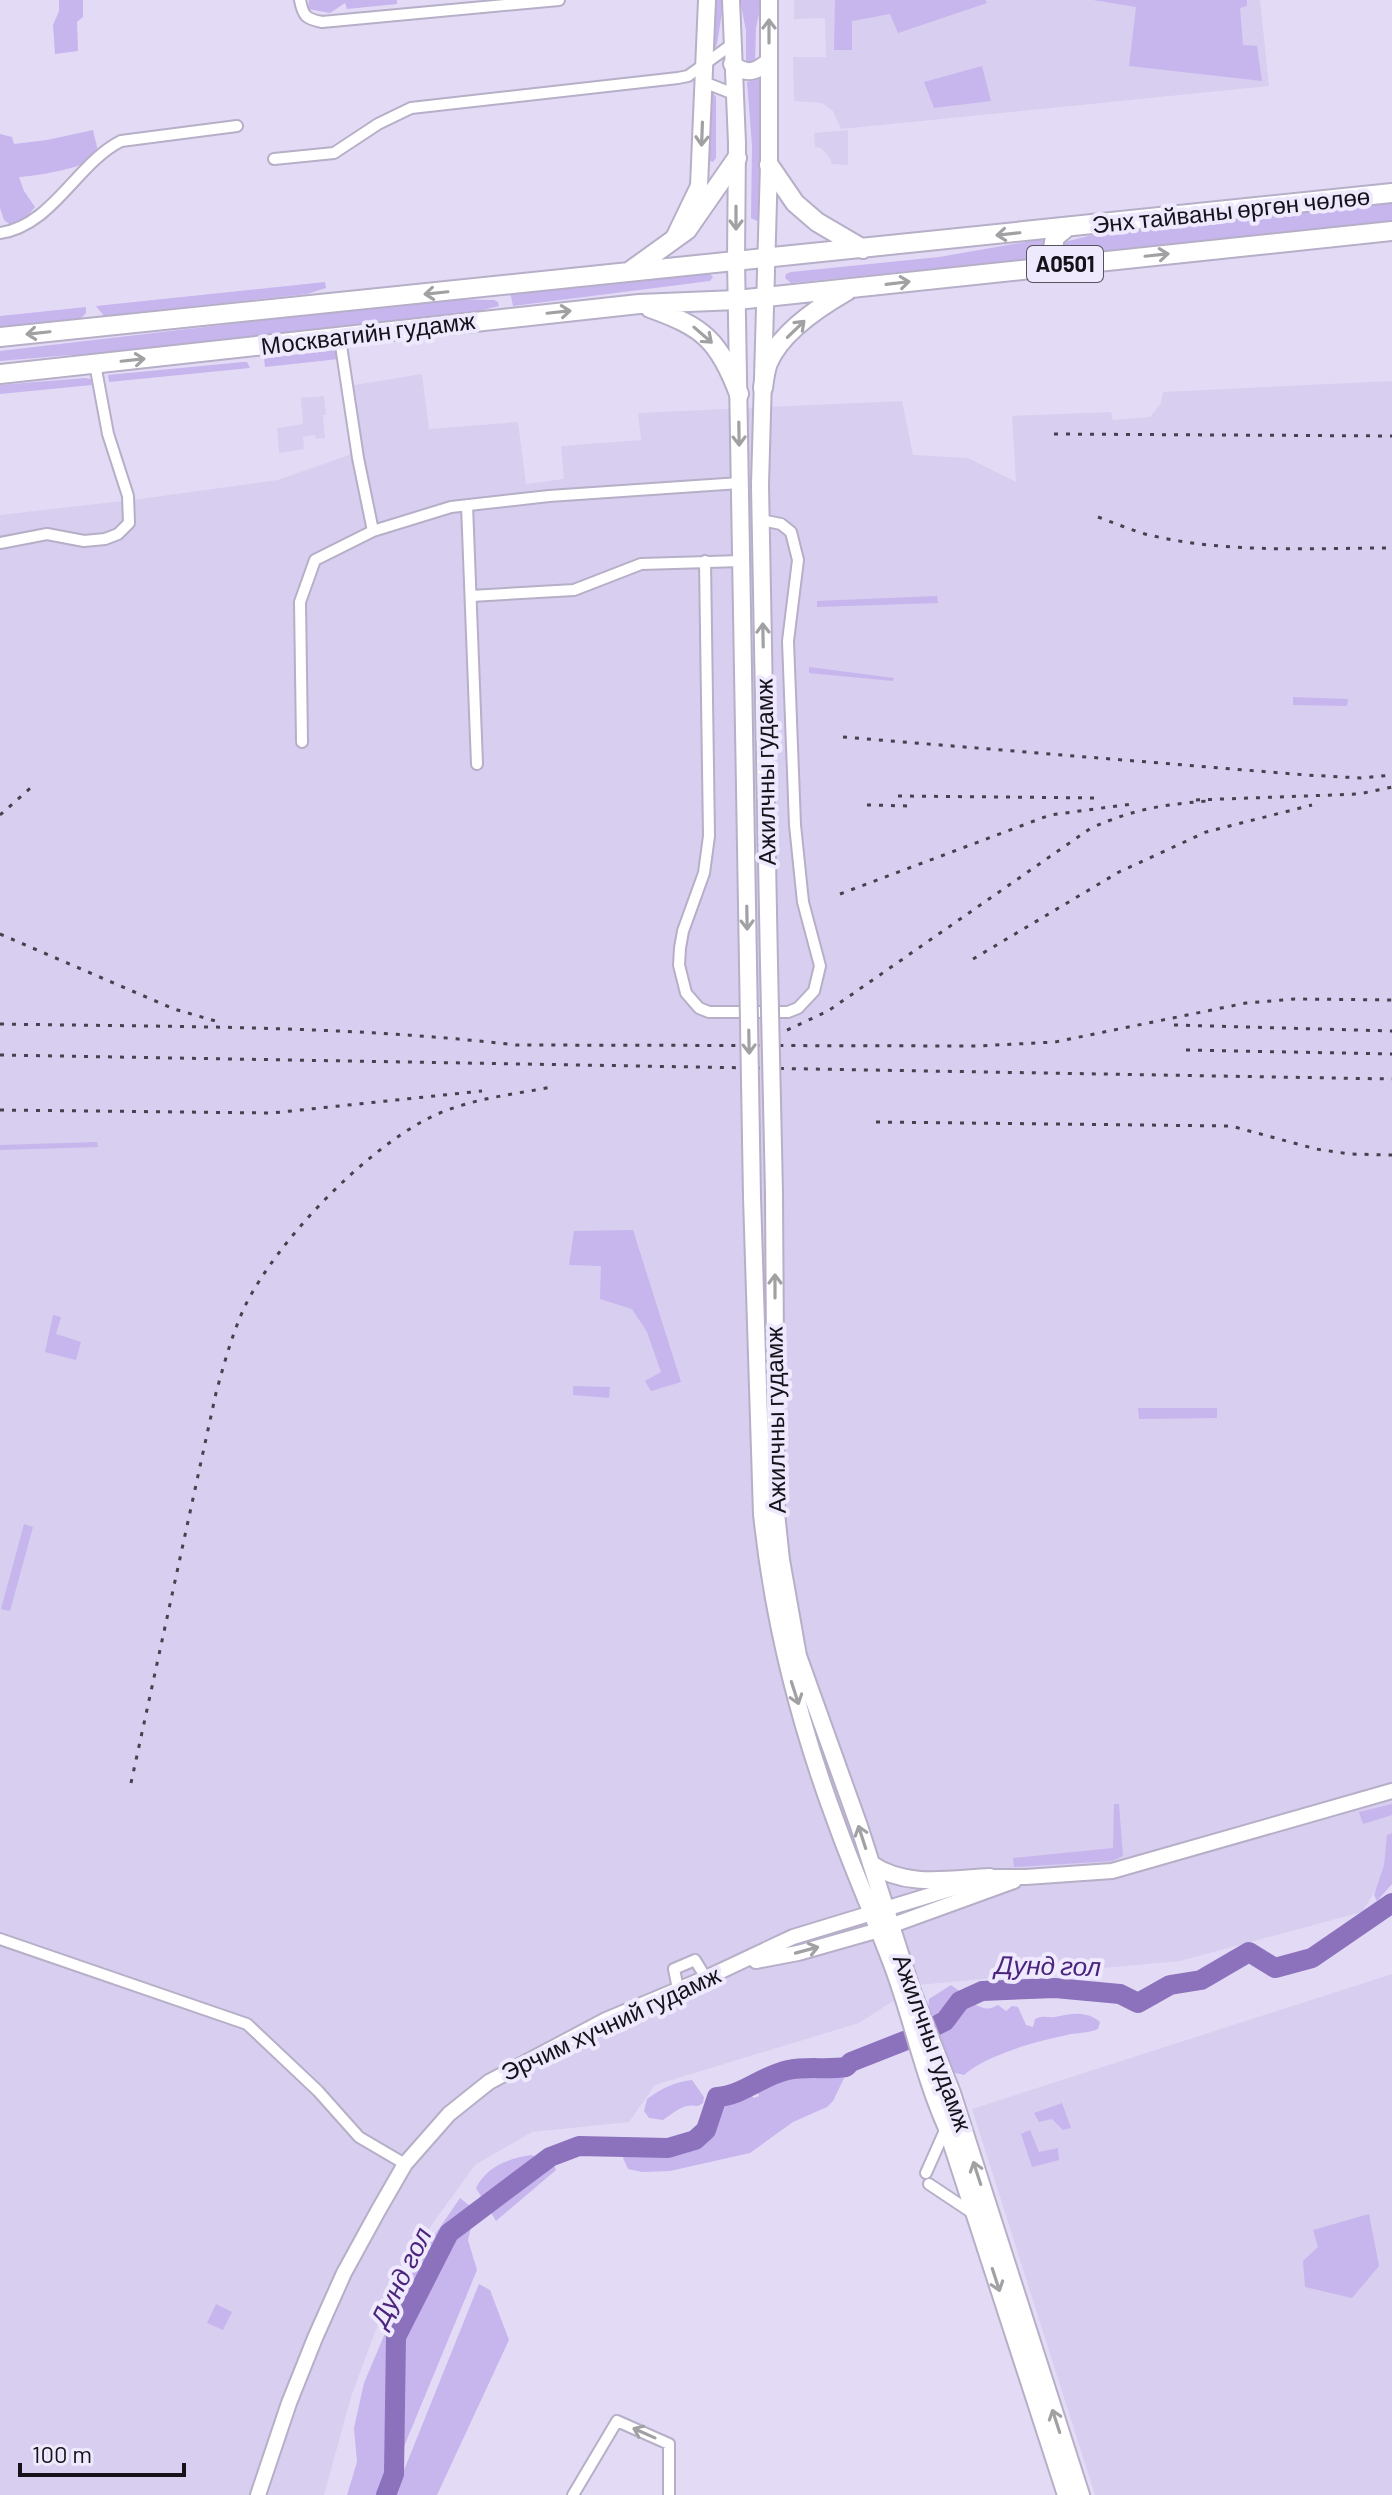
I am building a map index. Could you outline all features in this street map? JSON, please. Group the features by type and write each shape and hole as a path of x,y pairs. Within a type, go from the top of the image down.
{"highway":[{"path":"627,273 671,244 703,210 737,158"},
{"path":"769,165 795,203 817,222 863,249"},
{"name":"Энх тайваны өргөн чөлөө","path":"736,260 1065,229 1392,193"},
{"path":"1065,229 1055,237 1053,248 1058,256 1071,263"},
{"name":"Энх тайваны өргөн чөлөө","path":"737,300 1392,231"},
{"name":"Москвагийн гудамж","path":"0,337 736,260"},
{"path":"485,288 504,298 505,311 500,319"},
{"path":"763,388 769,362 785,339 826,302 852,288"},
{"name":"Москвагийн гудамж","path":"0,374 639,304 737,300"},
{"path":"639,304 689,323 708,338 727,360 739,394"}],"main road":[{"path":"671,244 699,186 707,0"},
{"name":"Ажилчны гудамж","path":"731,0 737,158 736,260 752,1197 762,1514 798,1656 871,1864 879,1910"},
{"name":"Ажилчны гудамж","path":"769,0 769,165 761,520 774,1193 774,1561 788,1671 835,1820 879,1910 906,1989 935,2100 976,2215 1066,2495"},
{"path":"732,64 749,73 769,61"},
{"path":"871,1864 887,1875 905,1879 990,1877"},
{"name":"Ажилчны гудамж","path":"906,1989 952,2093 1081,2495"}],"street":[{"path":"300,0 302,13 309,20 322,22 559,0"},
{"path":"274,159 334,153 378,124 411,108 688,76 731,45"},
{"path":"688,76 734,94"},
{"path":"0,233 30,222 105,149 121,141 237,126"},
{"path":"340,339 358,458 373,531"},
{"path":"0,543 47,534 84,541 105,539 118,534 129,523 128,496 108,434 95,364"},
{"path":"302,742 300,602 315,560 373,531 451,507 549,496 740,483"},
{"path":"467,505 477,764"},
{"path":"705,561 709,836 704,873 683,931 679,965 681,982 691,1001 709,1012 788,1012 808,1001 814,991 820,966 803,902 795,825 788,641 798,560 791,532 781,524 761,520"},
{"path":"471,596 574,590 641,564 741,561"},
{"path":"1026,1877 1112,1871 1392,1791"},
{"name":"Эрчим хүчний гудамж","path":"258,2495 289,2403 344,2273 405,2164 449,2114 489,2082 606,2020 793,1937 990,1877 1026,1877"},
{"name":"Эрчим хүчний гудамж","path":"734,1965 798,1953 885,1928 1026,1877"},
{"path":"0,1939 247,2024 318,2091 359,2137 405,2164"},
{"path":"678,1989 674,1969 695,1960 706,1978"},
{"path":"946,2126 927,2179 976,2215"},
{"path":"573,2495 617,2421 669,2444 669,2495"}],"shaded area":[{"path":"59,0 83,0 83,17 77,22 78,51 55,54 53,25 59,11"},
{"path":"309,0 397,0 397,4 347,9 345,3 330,13 308,9"},
{"path":"713,0 724,0 714,50"},
{"path":"740,0 762,0 756,28 755,64 746,64 746,31"},
{"path":"794,0 1260,0 1269,86 841,129 833,111 822,103 794,101 793,57 826,57 825,18 794,19"},
{"path":"835,0 985,0 987,3 898,33 890,14 852,21 852,50 834,50"},
{"path":"1093,0 1247,0 1247,6 1240,8 1243,45 1257,46 1262,81 1129,66 1136,7"},
{"path":"982,66 991,101 934,108 924,82"},
{"path":"761,79 761,216 757,221 751,218 752,146 747,82"},
{"path":"710,89 716,97 716,158 713,162 708,160"},
{"path":"93,130 96,158 59,171 19,177 35,207 12,226 4,220 0,208 0,134 12,137 14,144"},
{"path":"848,130 848,165 832,164 821,148 815,147 814,133"},
{"path":"1392,202 1392,223 1107,251 1090,248 1063,251 1060,243 1113,230"},
{"path":"1043,239 1049,257 791,283 785,278 791,272 939,257"},
{"path":"709,273 713,277 710,281 513,306 510,292"},
{"path":"325,282 326,288 307,294 104,316 96,306"},
{"path":"443,299 494,300 499,306 447,319 110,355 0,361 0,351"},
{"path":"86,307 86,313 81,318 0,327 0,316"},
{"path":"338,350 339,359 265,367 264,358"},
{"path":"247,362 250,368 109,382 108,375"},
{"path":"422,374 429,429 518,422 526,484 564,479 561,446 641,440 638,413 902,401 913,455 968,458 1016,482 1012,416 1111,412 1113,420 1150,417 1161,403 1163,392 1392,381 1392,1863 1362,1912 1180,1961 918,1985 859,2023 655,2085 629,2122 532,2132 475,2165 397,2273 351,2397 324,2495 0,2495 0,515 278,480 363,450 354,385"},
{"path":"91,379 92,385 0,394 0,385"},
{"path":"324,396 325,438 316,439 315,435 303,437 304,449 279,453 277,428 303,424 301,398"},
{"path":"937,596 938,603 817,607 817,601"},
{"path":"809,667 894,678 893,681 809,673"},
{"path":"1293,697 1348,699 1347,706 1293,705"},
{"path":"97,1142 98,1147 0,1150 0,1145"},
{"path":"633,1230 681,1382 651,1391 645,1381 661,1372 647,1332 632,1309 600,1299 601,1266 569,1265 574,1231"},
{"path":"53,1315 61,1317 56,1334 81,1342 76,1360 45,1352"},
{"path":"573,1386 610,1387 609,1398 573,1395"},
{"path":"1138,1408 1217,1408 1217,1418 1139,1419"},
{"path":"24,1524 33,1527 10,1611 1,1609"},
{"path":"1114,1804 1119,1804 1123,1856 1112,1861 1014,1867 1013,1858 1113,1848"},
{"path":"1392,1804 1392,1815 1363,1824 1359,1812"},
{"path":"1392,1833 1392,1884 1377,1901 1374,1895 1384,1865 1387,1835"},
{"path":"1392,1974 1392,2495 1095,2495 972,2109"},
{"path":"951,1985 962,1993 942,2019 928,2013 929,1999"},
{"path":"967,2002 986,2008 998,2005 1006,2011 1012,2006 1018,2007 1026,2025 1033,2027 1038,2018 1073,2014 1084,2014 1100,2022 1094,2031 1041,2041 998,2055 964,2075 948,2071 938,2034 954,2022 955,2015"},
{"path":"870,2045 877,2046 866,2058 857,2061 857,2065 850,2066 827,2107 793,2122 750,2153 670,2171 628,2169 623,2158 633,2143 672,2145 691,2138 703,2124 714,2094 740,2091 754,2098 759,2096 757,2090 760,2085 773,2084 783,2074 827,2076 842,2059"},
{"path":"692,2080 704,2097 703,2103 684,2107 663,2120 649,2118 644,2111 647,2099 668,2086"},
{"path":"1062,2103 1071,2128 1063,2130 1052,2119 1039,2122 1034,2113"},
{"path":"1030,2130 1039,2152 1058,2148 1059,2160 1032,2167 1021,2134"},
{"path":"531,2155 553,2162 556,2170 496,2221 476,2188 486,2174 499,2165"},
{"path":"460,2198 475,2210 468,2240 477,2270 384,2495 347,2495 357,2462 354,2428 364,2383 405,2286"},
{"path":"1369,2214 1379,2266 1352,2298 1305,2287 1303,2261 1318,2247 1313,2230"},
{"path":"479,2284 490,2290 509,2340 437,2495 394,2495"},
{"path":"216,2304 232,2312 223,2330 207,2323"}],"waterway":[{"name":"Дунд гол","path":"386,2495 394,2474 396,2337 449,2233 550,2157 579,2146 668,2148 695,2140 706,2130 717,2097 735,2093 788,2070 846,2067 851,2062 945,2021 960,2001 982,1991 1055,1988 1120,1994 1138,2003 1170,1985 1201,1980 1249,1952 1275,1968 1312,1958 1392,1903"}],"railway":[{"path":"1054,434 1392,436"},
{"path":"1098,517 1145,534 1206,545 1392,548"},
{"path":"843,737 1306,775 1361,778 1392,775"},
{"path":"0,815 35,784"},
{"path":"1196,800 1359,794 1392,787"},
{"path":"898,796 1100,798"},
{"path":"752,1038 783,1032 828,1011 1091,828 1148,809 1207,801"},
{"path":"840,894 1050,815 1132,804"},
{"path":"867,805 911,806"},
{"path":"973,959 1119,872 1206,832 1312,805"},
{"path":"0,934 174,1009 219,1022"},
{"path":"0,1024 323,1030 516,1045 977,1046 1055,1042 1246,1003 1295,999 1392,1000"},
{"path":"1174,1025 1392,1031"},
{"path":"1186,1050 1392,1054"},
{"path":"0,1055 1392,1079"},
{"path":"131,1783 216,1393 236,1327 260,1280 324,1200 402,1134 427,1119 457,1107 488,1098 552,1087"},
{"path":"0,1110 272,1113 482,1091"},
{"path":"876,1122 1231,1126 1316,1149 1392,1155"}]}
